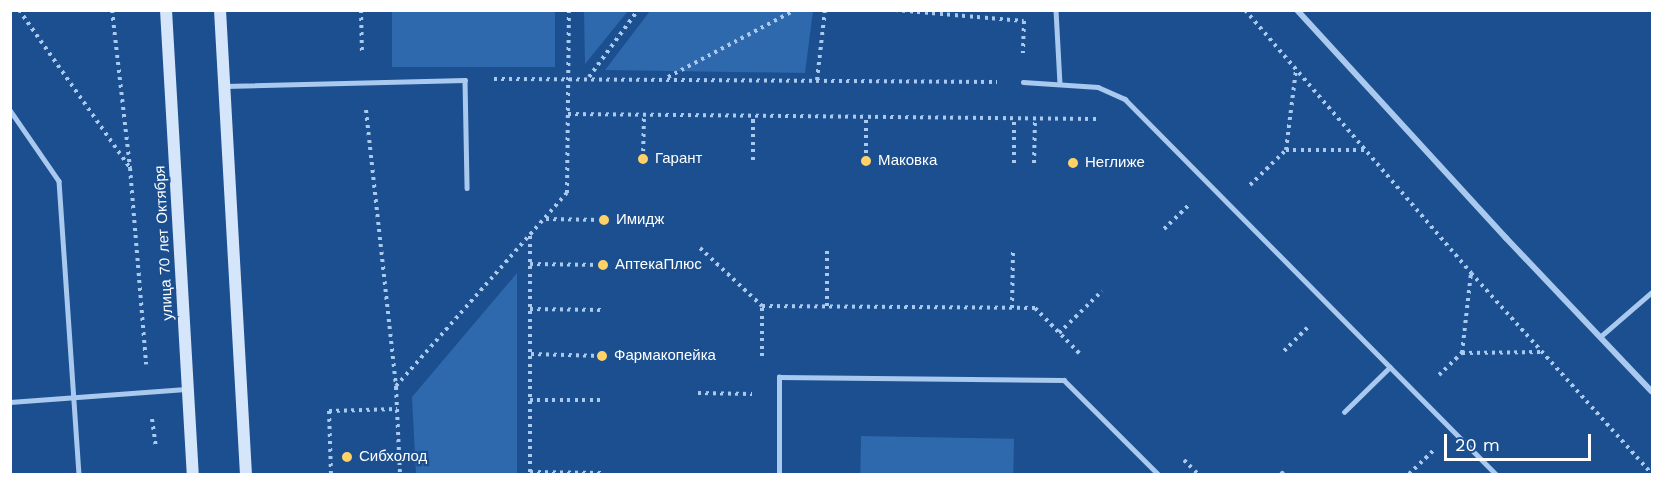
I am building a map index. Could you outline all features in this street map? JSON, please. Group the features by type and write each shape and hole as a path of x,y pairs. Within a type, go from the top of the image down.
{"main road":[{"name":"улица 70 лет Октября","path":"166,10 186,389 193,474"},
{"path":"220,10 222,86 246,474"}],"street":[{"path":"1297,10 1653,392"}],"lane":[{"path":"1056,10 1060,83"},
{"path":"222,86 465,80 467,188"},
{"path":"1023,82 1098,87 1125,99 1496,474"},
{"path":"10,110 59,181 79,474"},
{"path":"1600,337 1653,292"},
{"path":"1344,412 1390,366"},
{"path":"779,474 779,377 1064,380 1158,474"},
{"path":"10,402 186,389"}],"path":[{"path":"19,10 130,168"},
{"path":"112,10 130,168 148,392 156,456"},
{"path":"361,10 363,82 396,387 400,474"},
{"path":"396,387 567,193 569,10"},
{"path":"588,78 638,10"},
{"path":"666,78 795,10"},
{"path":"817,80 825,10"},
{"path":"465,80 569,77 1023,82 1023,21 895,10"},
{"path":"1245,10 1471,273 1653,474"},
{"path":"1296,69 1286,150 1365,150"},
{"path":"568,114 1106,119"},
{"path":"644,114 644,159"},
{"path":"753,115 753,160"},
{"path":"866,117 866,161"},
{"path":"1014,118 1014,162"},
{"path":"1034,163 1035,119"},
{"path":"1164,229 1196,198"},
{"path":"545,219 604,220"},
{"path":"530,236 530,473 602,473"},
{"path":"700,248 762,306 1035,308"},
{"path":"827,250 827,306"},
{"path":"1012,308 1013,251"},
{"path":"530,264 603,265"},
{"path":"1471,273 1462,353 1541,352"},
{"path":"1059,333 1102,291"},
{"path":"530,309 603,310"},
{"path":"1284,351 1315,320"},
{"path":"531,354 602,356"},
{"path":"698,393 761,394"},
{"path":"530,400 602,400"},
{"path":"331,474 329,411 397,409"},
{"path":"1409,474 1439,445"}],"shaded area":[{"path":"392,11 555,11 555,67 392,67"},
{"path":"584,11 628,11 585,64"},
{"path":"650,11 813,11 805,73 605,70"},
{"path":"517,273 517,474 416,474 412,397"},
{"path":"861,436 1014,439 1013,474 860,474"}],"place":[{"name":"Гарант","path":"643,159"},
{"name":"Маковка","path":"866,161"},
{"name":"Неглиже","path":"1073,163"},
{"name":"Имидж","path":"604,220"},
{"name":"АптекаПлюс","path":"603,265"},
{"name":"Фармакопейка","path":"602,356"},
{"name":"Сибхолод","path":"347,457"}]}
